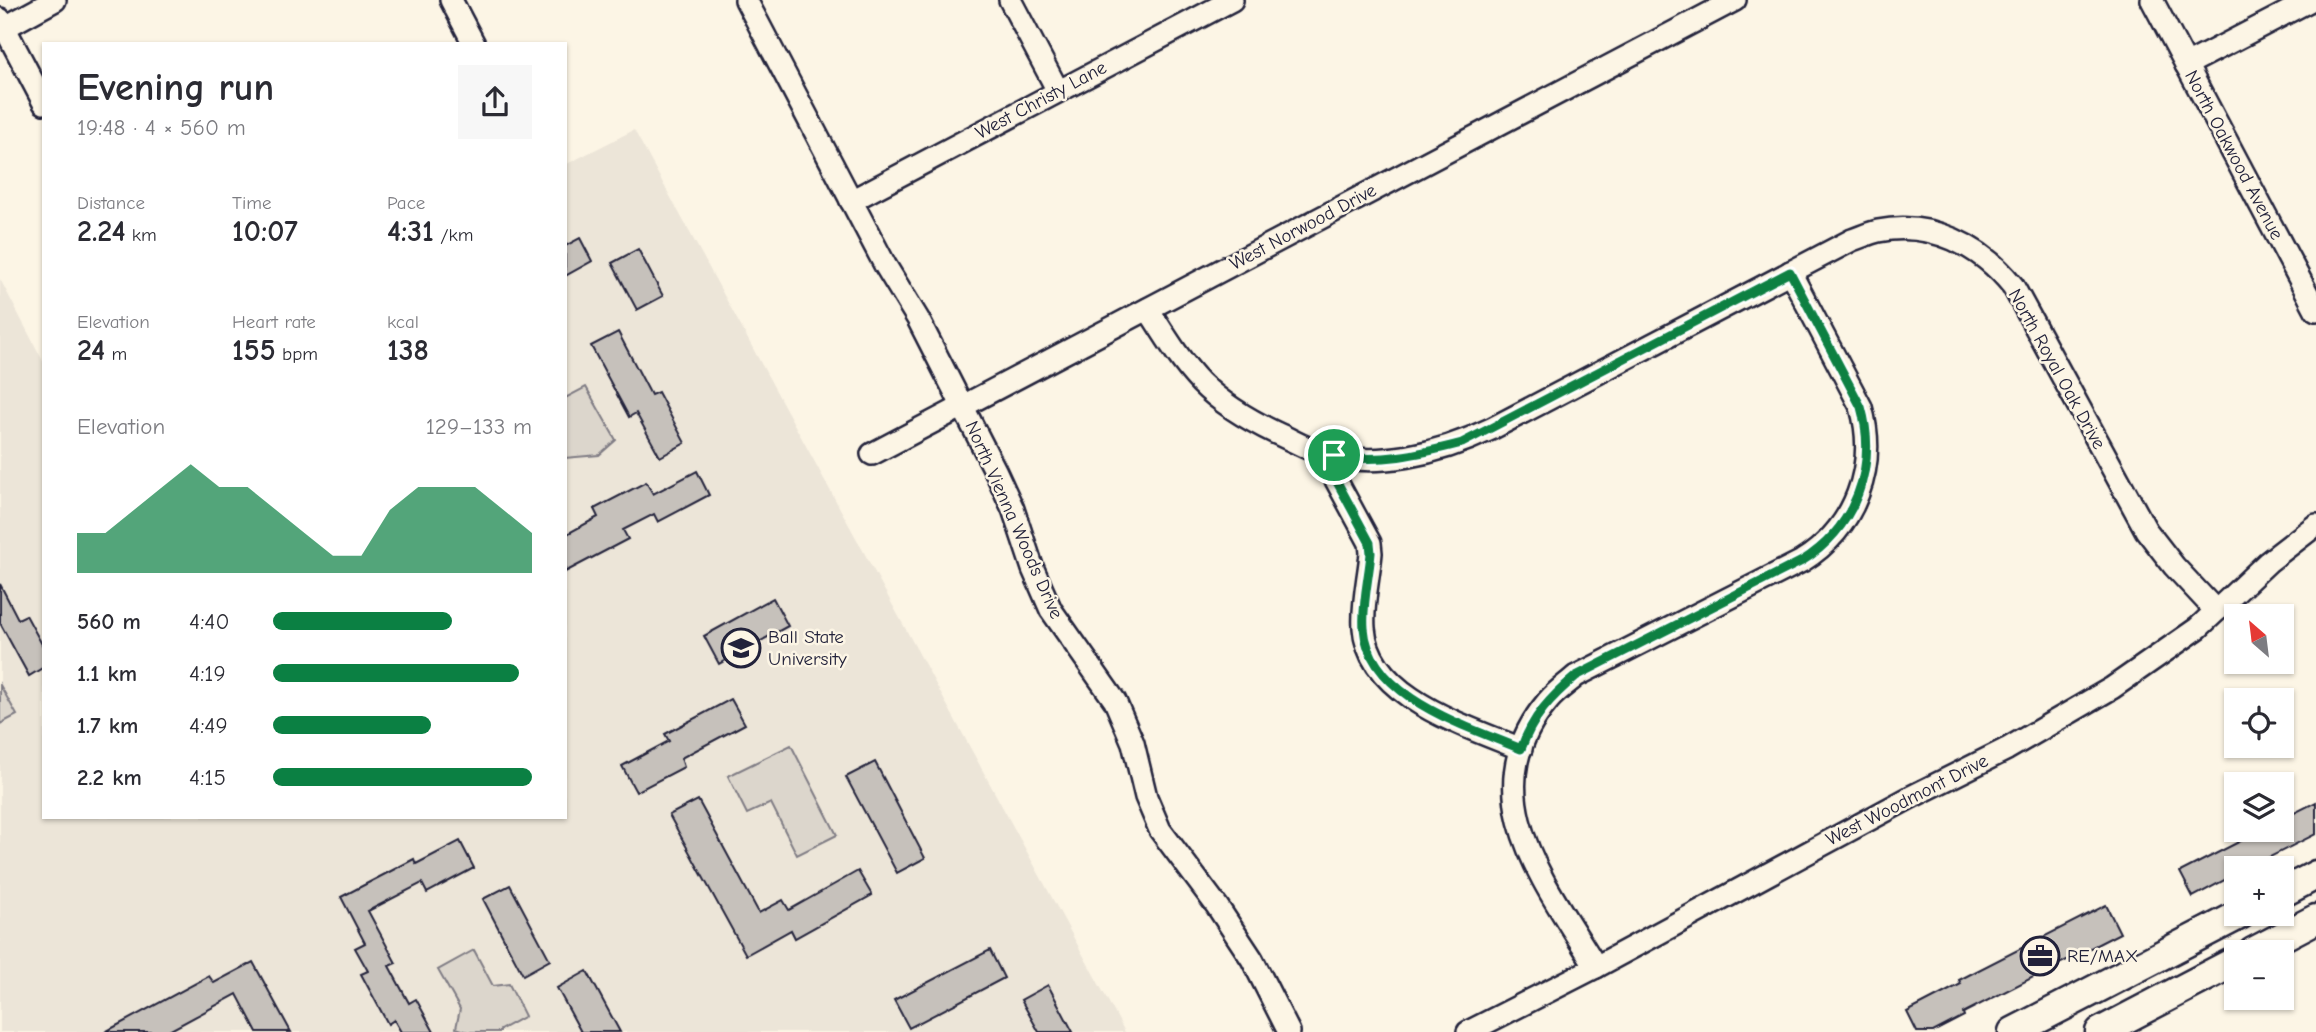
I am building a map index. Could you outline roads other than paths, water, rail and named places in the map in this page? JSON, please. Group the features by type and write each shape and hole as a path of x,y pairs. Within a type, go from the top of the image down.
{"main road":[{"path":"2294,887 2316,875"},
{"path":"2276,940 2316,919"},
{"path":"2013,1032 2224,923"},
{"path":"2100,1032 2224,967"}],"street":[{"path":"42,99 1,25 55,0"},
{"path":"451,0 473,42"},
{"name":"North Vienna Woods Drive","path":"746,0 885,265 918,319 1013,509 1033,569 1051,610 1115,701 1133,743 1146,797 1160,830 1217,906 1252,959 1289,1032"},
{"path":"1010,0 1058,92"},
{"name":"West Christy Lane","path":"851,201 1232,0"},
{"name":"West Norwood Drive","path":"872,454 1735,0"},
{"name":"North Oakwood Avenue","path":"2152,0 2316,310"},
{"path":"2186,65 2311,0"},
{"name":"North Royal Oak Drive","path":"1148,309 1191,371 1219,399 1259,425 1319,452 1373,459 1409,457 1462,443 1852,240 1879,231 1927,231 1957,240 1985,257 2001,271 2023,301 2146,530 2174,566 2216,611"},
{"path":"1596,967 1527,849 1516,813 1515,776 1521,749 1537,715 1550,698 1576,676 1811,556 1831,538 1853,508 1865,472 1866,424 1861,407 1790,272"},
{"path":"1334,455 1336,480 1370,543 1364,630 1367,644 1384,676 1407,696 1434,711 1521,749"},
{"name":"West Woodmont Drive","path":"1468,1032 2007,749 2089,702 2148,665 2198,628 2268,562 2316,525"}],"place":[{"name":"Ball State University","path":"741,648"},
{"name":"RE/MAX","path":"2040,956"}]}
